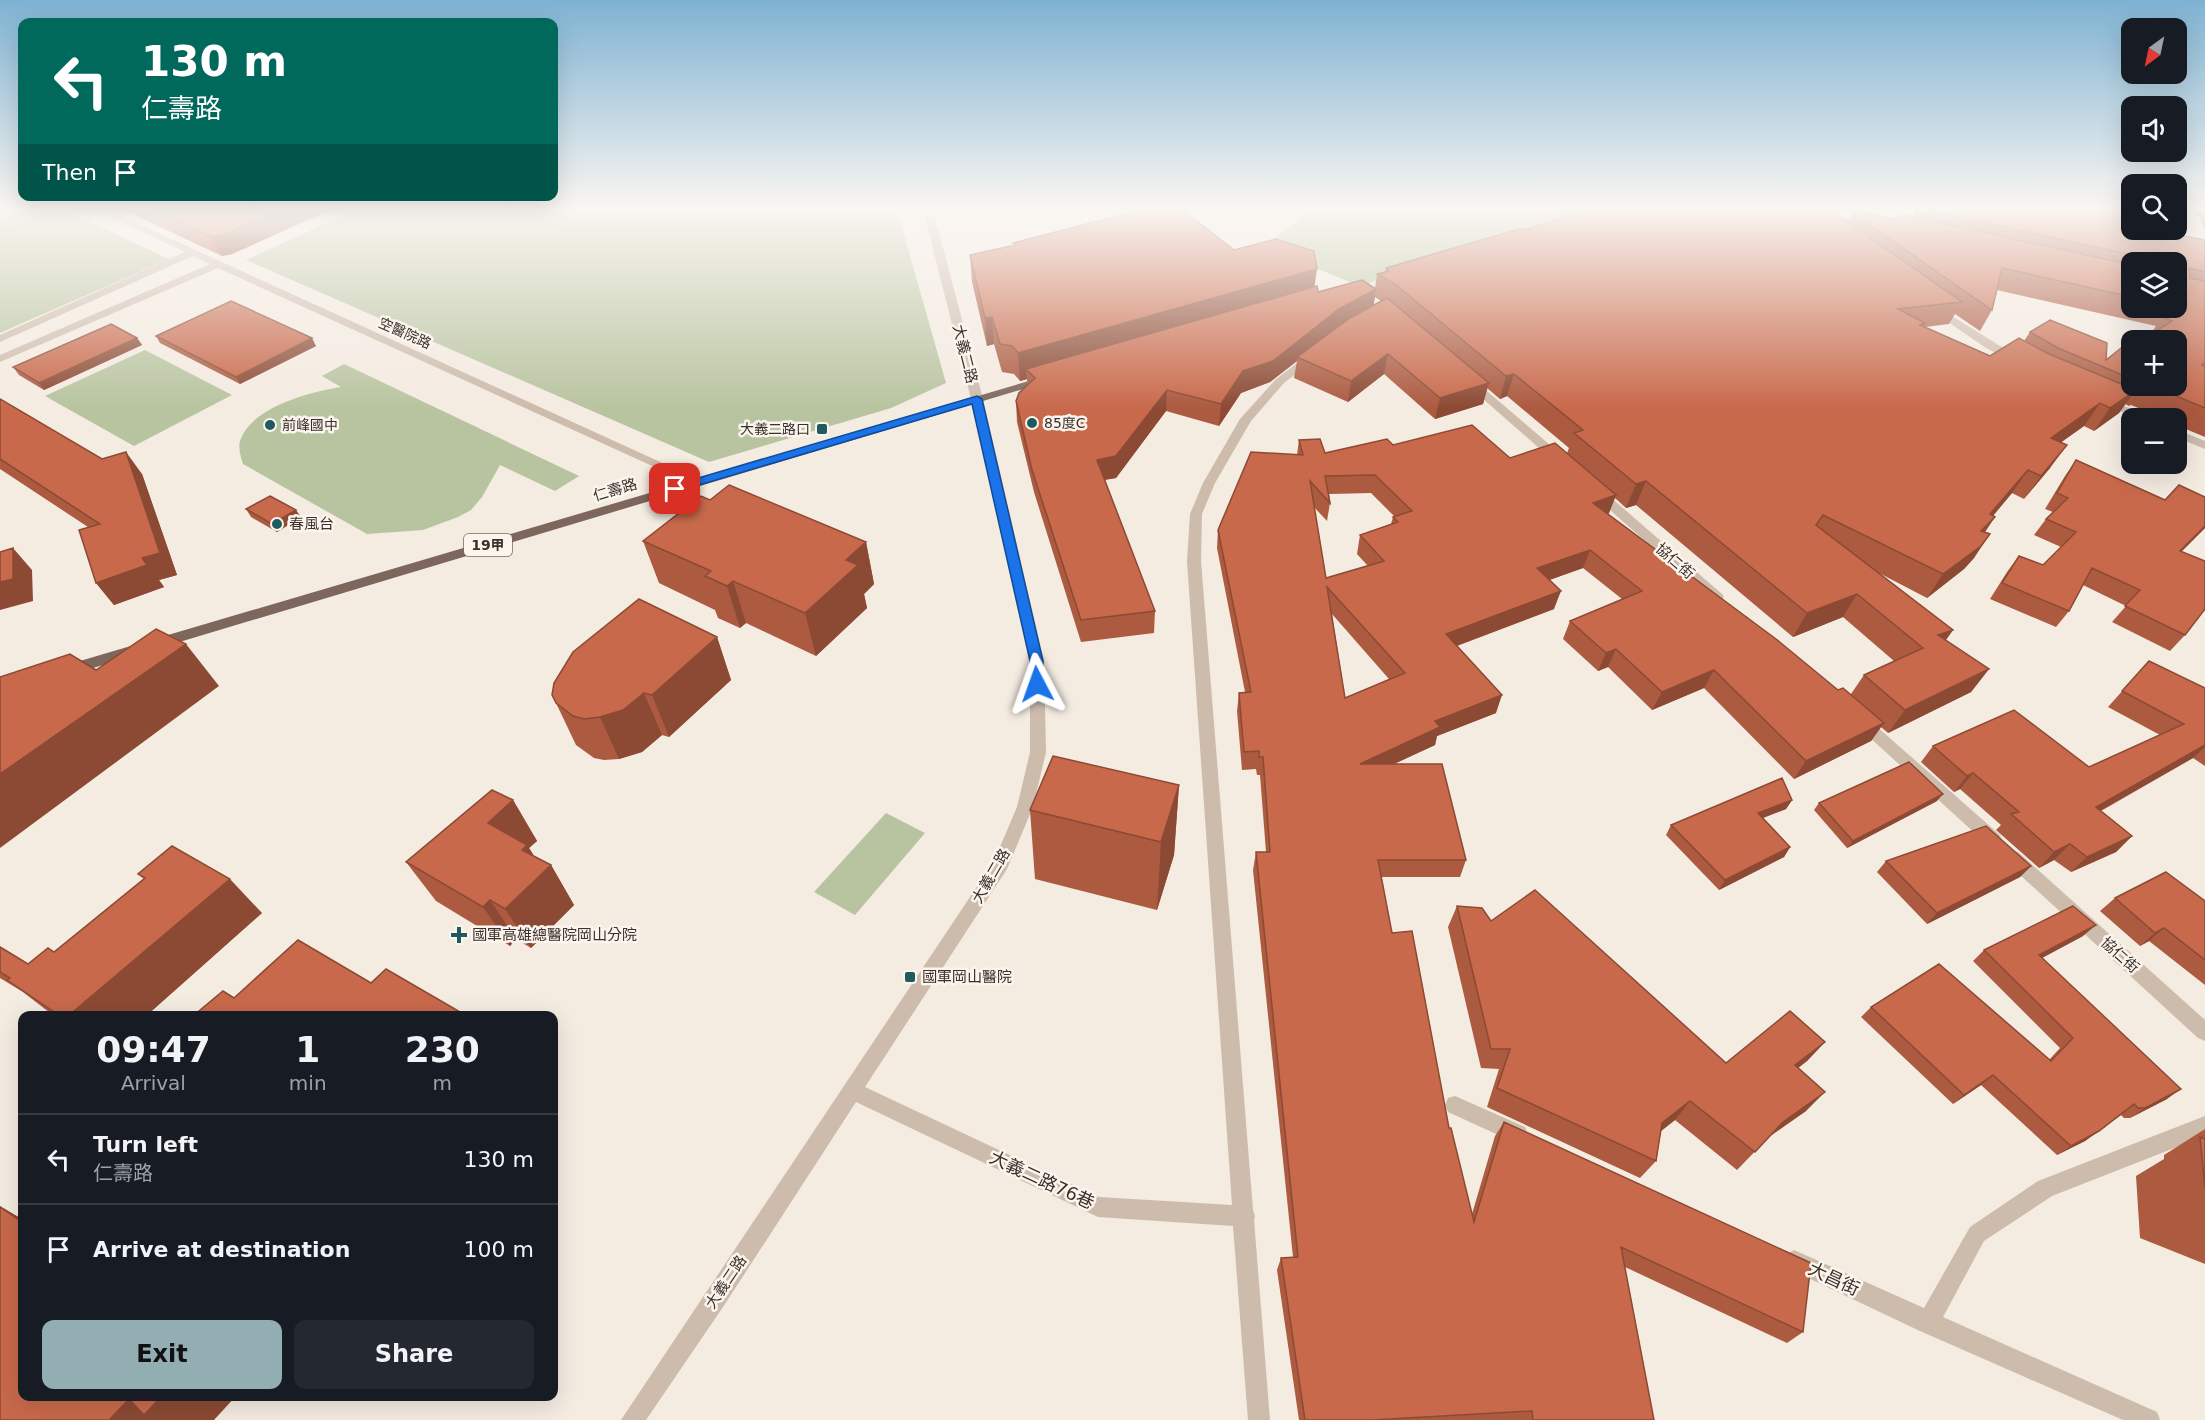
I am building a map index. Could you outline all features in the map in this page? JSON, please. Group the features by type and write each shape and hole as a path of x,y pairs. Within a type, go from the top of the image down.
{"main road":[{"name":"仁壽路","path":"57,673 1056,376"}],"street":[{"path":"0,339 140,276"},
{"path":"0,359 190,276"},
{"name":"空醫院路","path":"245,276 698,482"},
{"name":"大義二路","path":"632,1420 1002,864 1024,807 1038,752 1037,661 977,399 945,276"},
{"path":"1926,302 1990,346 2029,367"},
{"path":"1259,1420 1245,1216 1209,785 1194,561 1196,514 1209,483 1246,420 1280,381 1324,347"},
{"path":"1461,374 1572,471"},
{"path":"2092,396 2121,408"},
{"path":"2187,437 2205,445"},
{"name":"協仁街","path":"1590,486 1730,607"},
{"name":"協仁街","path":"1854,715 2205,1032"},
{"name":"大義二路76巷","path":"853,1091 1098,1207 1245,1216"},
{"path":"1455,1104 1541,1144"},
{"path":"1928,1323 1977,1234 2045,1188 2205,1126"},
{"name":"大昌街","path":"1778,1253 1928,1323 2150,1420"}],"green space":[{"path":"0,276 130,276 0,333"},
{"path":"283,276 916,276 946,383 891,408 709,462"},
{"path":"1336,276 1392,276 1359,286"},
{"path":"145,350 232,395 134,446 45,396"},
{"path":"344,364 579,476 555,491 500,465 482,497 471,510 458,517 423,530 367,534 243,464 240,450 240,441 246,429 269,410 298,397 341,387 322,376"},
{"path":"886,813 925,833 855,915 814,892"}],"building":[{"path":"975,276 1291,276 1018,353 1012,346 1000,344 992,317 985,318"},
{"path":"1381,276 1925,276 1962,302 1898,309 1925,323 1920,325 1990,356 2019,338 2049,354 2121,384 2121,396 2127,396 2110,408 2100,403 2051,438 2067,445 2041,476 2028,470 1990,514 1995,517 1981,531 1990,534 1981,546 1943,574 1823,515 1816,525 1953,630 1938,635 1989,669 1905,710 1864,675 1923,648 1857,594 1807,613 1646,481 1636,484 1574,433 1583,430 1514,374 1506,376 1395,284"},
{"path":"1943,276 2000,276 1992,310"},
{"path":"2039,276 2121,276 2121,295"},
{"path":"2187,276 2205,281 2205,362 2202,365 2205,366 2205,408 2176,396 2187,396 2187,330 2158,330 2172,321 2164,318 2187,318"},
{"path":"1362,280 1376,289 1339,309 1273,361 1243,371 1221,404 1167,390 1116,456 1097,460 1155,611 1081,620 1032,470 1016,401 1019,393 1035,378 1026,369 1317,286 1318,292"},
{"path":"1387,298 1489,383 1440,398 1388,354 1351,381 1297,357 1350,318"},
{"path":"231,301 312,338 236,377 156,336"},
{"path":"2050,320 2107,343 2106,360 2121,348 2121,374 2058,348 2030,332"},
{"path":"111,324 137,338 39,383 13,367"},
{"path":"0,399 102,459 126,452 160,553 142,558 147,565 96,583 79,530 100,524 0,459"},
{"path":"1472,425 1510,458 1555,443 1616,495 1593,503 1776,639 1838,690 1843,688 1884,723 1806,761 1714,670 1662,692 1616,649 1606,653 1570,621 1642,591 1590,550 1537,568 1561,591 1446,634 1502,695 1435,721 1440,727 1360,764 1442,764 1466,860 1378,860 1392,933 1412,931 1449,1128 1451,1128 1474,1222 1504,1122 1811,1263 1803,1332 1621,1247 1654,1420 1533,1420 1532,1411 1372,1420 1305,1420 1281,1258 1298,1257 1256,852 1270,852 1263,757 1259,757 1259,751 1244,752 1239,693 1251,692 1218,530 1251,452 1303,455 1299,440 1320,439 1325,453 1387,439 1393,445","holes":["1375,475 1412,511 1393,517 1398,522 1360,535 1384,561 1326,578 1310,481 1330,503 1325,476","1327,587 1405,673 1345,698"]},
{"path":"2076,460 2165,500 2179,485 2205,497 2205,526 2180,551 2205,561 2205,609 2185,635 2125,606 2140,590 2092,568 2069,611 2002,583 2019,556 2043,565 2076,532 2046,519 2068,498 2057,493"},
{"path":"729,485 866,542 846,560 858,565 805,613 733,581 727,586 705,576 711,571 643,541 701,496 710,500"},
{"path":"270,496 296,510 272,524 246,509"},
{"path":"13,548 13,579 0,582 0,552"},
{"path":"639,599 717,637 652,695 644,693 623,710 600,717 584,719 573,716 556,703 552,695 554,683 573,652"},
{"path":"156,629 186,644 0,774 0,677 70,654 96,670"},
{"path":"2149,661 2205,688 2205,745 2096,807 2132,836 2087,857 2070,844 2054,852 2011,814 2019,812 1973,773 1967,776 1933,746 2014,710 2089,767 2184,724 2122,691"},
{"path":"1053,756 1179,785 1161,842 1030,810"},
{"path":"1909,762 1943,794 1853,841 1819,803"},
{"path":"1782,778 1792,800 1758,813 1790,847 1725,880 1671,825"},
{"path":"492,790 513,800 488,823 527,845 522,850 551,865 505,909 490,900 483,907 406,862"},
{"path":"1986,826 2031,866 1937,913 1886,861"},
{"path":"172,846 230,879 74,1011 53,1011 7,980 10,978 0,972 0,947 28,964 48,948 54,952 145,878 138,874"},
{"path":"2166,872 2205,901 2205,960 2164,928 2155,933 2115,898"},
{"path":"1535,890 1726,1063 1790,1011 1825,1042 1795,1065 1825,1092 1783,1122 1755,1152 1690,1101 1662,1123 1656,1161 1497,1088 1510,1049 1491,1049 1457,906 1482,908 1491,921"},
{"path":"2073,906 2096,925 2039,955 2181,1089 2145,1108 2138,1108 2134,1104 2099,1131 2071,1146 1993,1075 1964,1095 1871,1007 1939,964 2051,1061 2073,1038 1984,950"},
{"path":"298,940 371,983 386,969 458,1011 199,1011 223,991 234,998"},
{"path":"2200,1137 2205,1139 2205,1188"},
{"path":"0,1207 18,1219 18,1401 127,1401 109,1420 0,1420"},
{"path":"131,1401 157,1401 144,1415"}],"place":[{"name":"85度C","path":"1032,423"},
{"name":"前峰國中","path":"270,425"},
{"name":"大義二路口","path":"822,429"},
{"name":"春風台","path":"277,524"},
{"name":"國軍高雄總醫院岡山分院","path":"459,935"},
{"name":"國軍岡山醫院","path":"910,977"}],"route":[{"path":"675,489 977,399 1037,661 1037,684"}]}
